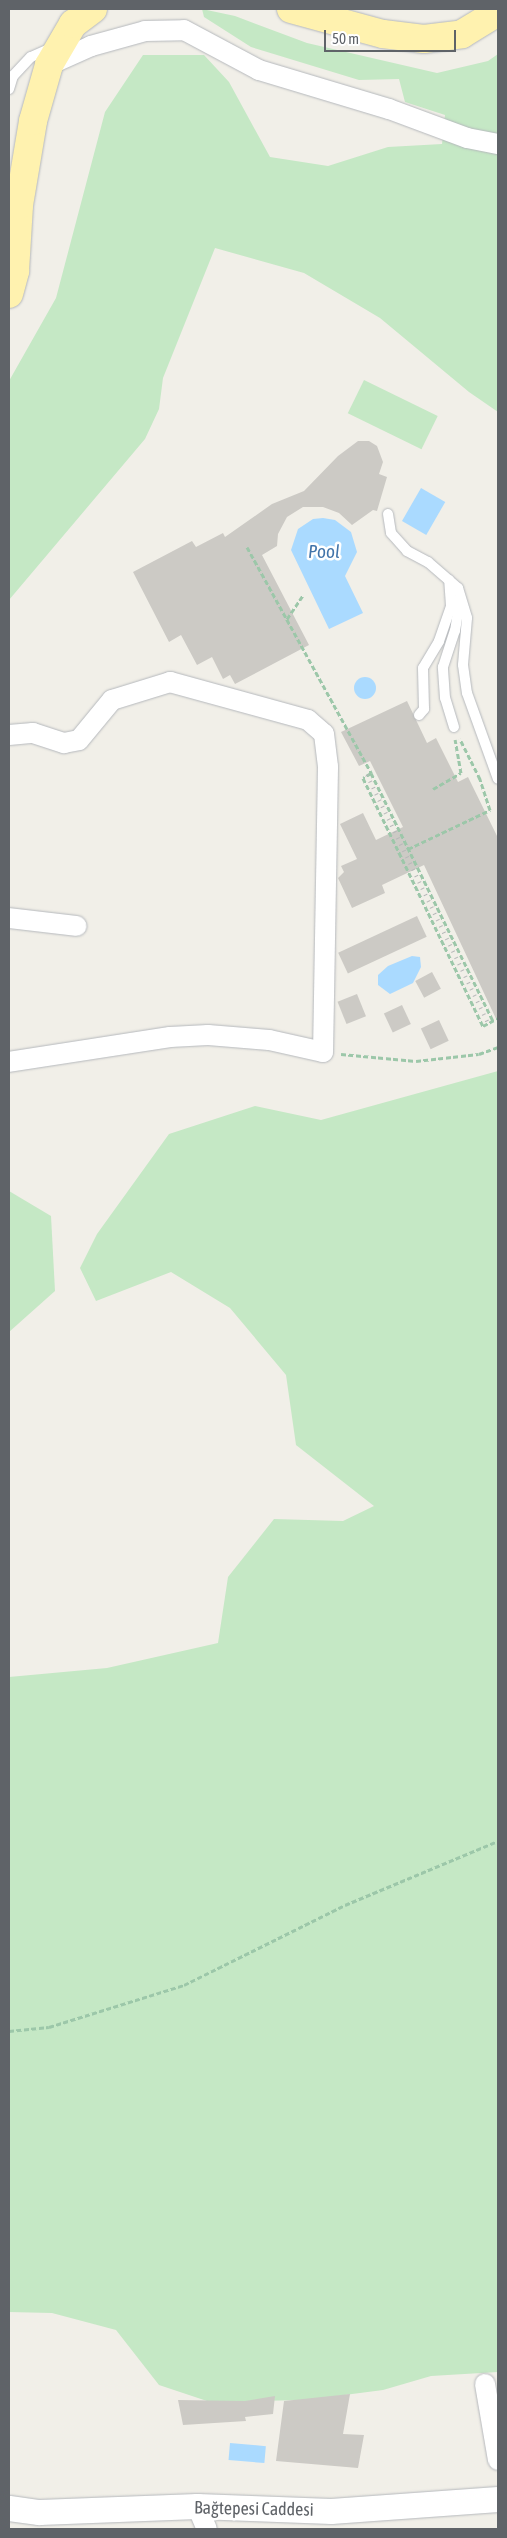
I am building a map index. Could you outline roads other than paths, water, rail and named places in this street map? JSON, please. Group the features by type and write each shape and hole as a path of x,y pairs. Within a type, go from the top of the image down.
{"main road":[{"path":"11,270 19,205 33,121 54,55 73,24 93,9"},
{"path":"291,9 383,34 424,39 462,34 498,12"}],"street":[{"path":"54,55 145,31 184,30 259,70 389,110 467,138 498,144"},
{"path":"9,735 33,733 64,743 79,740 112,700 170,682 308,720 324,734 328,767 323,1052 269,1040 208,1035 170,1037 9,1062"},
{"path":"9,918 77,926"},
{"path":"485,2384 498,2460"},
{"name":"Bağtepesi Caddesi","path":"9,2508 43,2520 197,2506 331,2511 498,2499"},
{"path":"197,2506 207,2529"}],"lane":[{"path":"9,89 13,76 31,56 54,55"},
{"path":"388,514 391,533 407,551 428,562 458,588 468,618 463,665 466,693 498,779"},
{"path":"418,715 424,709 423,668 440,641 451,606 449,580"},
{"path":"449,580 458,611 443,667 445,698 454,727"}],"water":[{"path":"421,488 445,502 426,535 402,521"},
{"name":"Pool","path":"313,519 335,520 351,532 357,552 345,576 363,613 329,629 291,550 298,529"},
{"path":"365,677 373,680 376,688 373,696 365,699 357,696 354,688 357,680"},
{"path":"412,956 420,957 421,967 413,983 390,994 378,985 378,975 388,966"},
{"path":"230,2443 266,2446 264,2463 229,2460"}],"railway":[{"path":"367,775 487,1021"}]}
